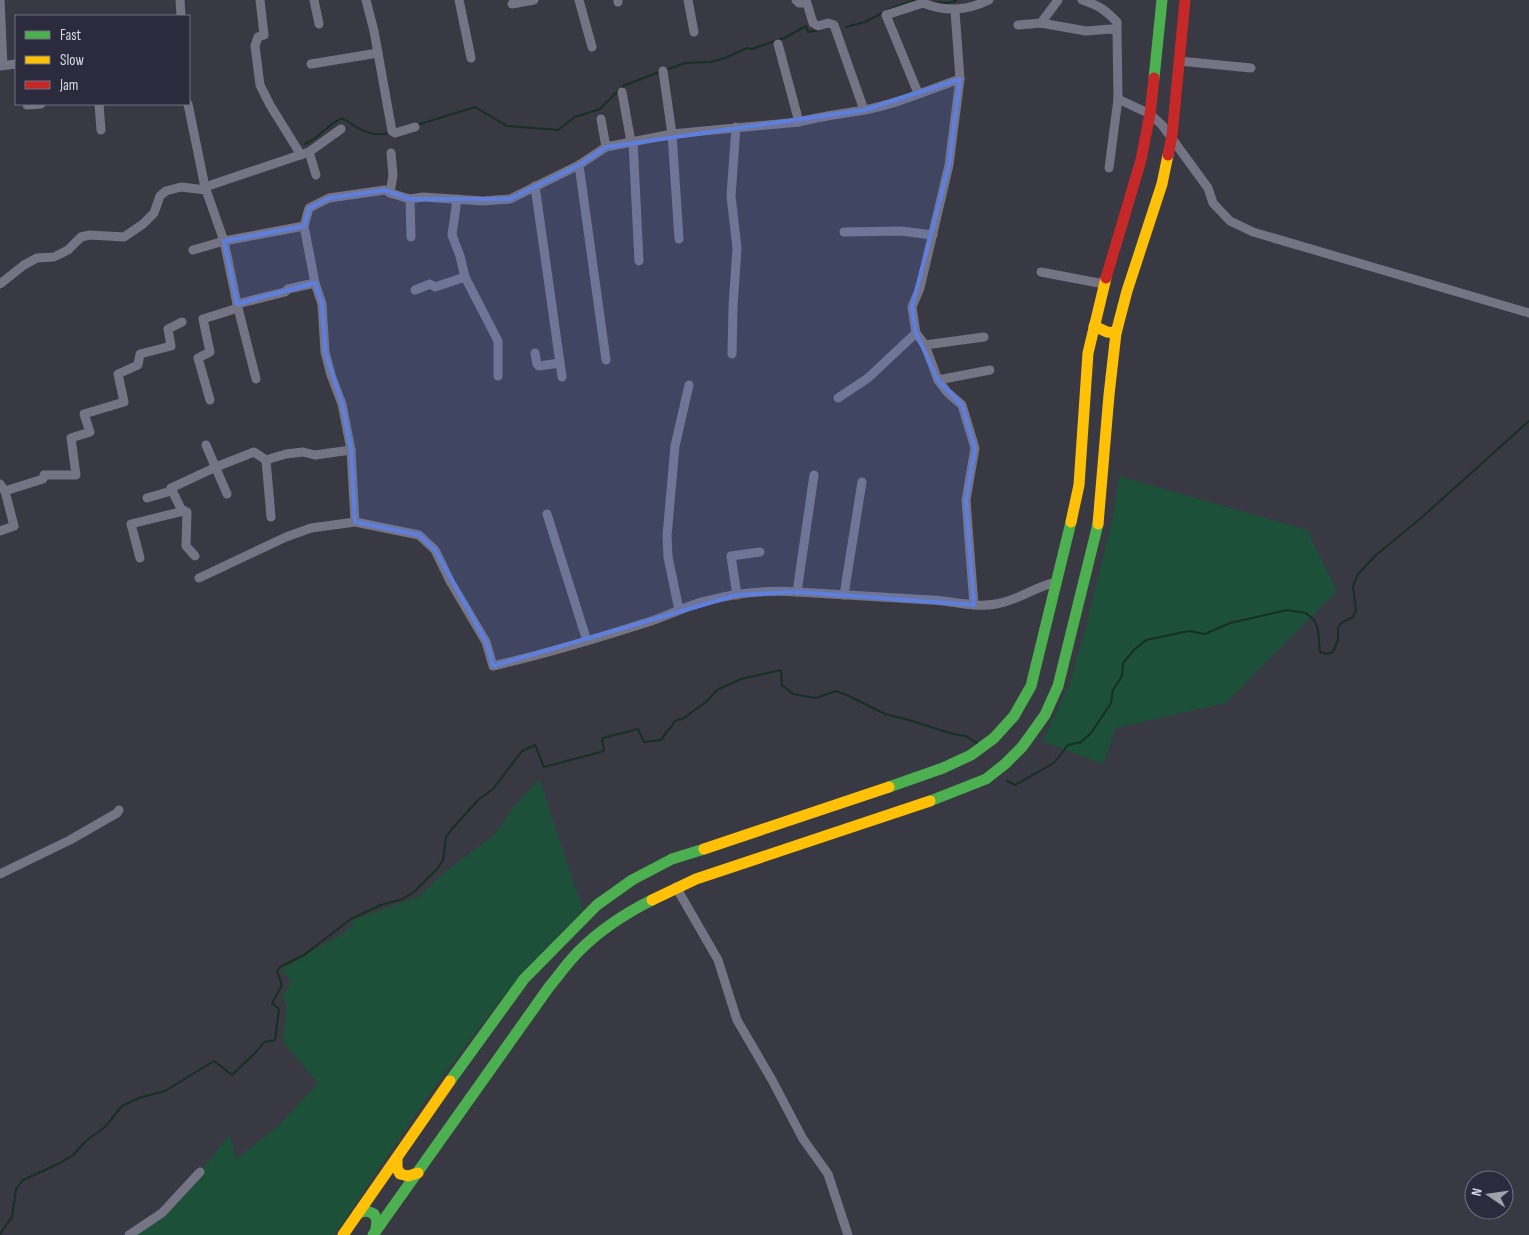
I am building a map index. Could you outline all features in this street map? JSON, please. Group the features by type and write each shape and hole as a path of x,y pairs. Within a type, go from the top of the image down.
{"street":[{"path":"0,0 1,66 15,64"},
{"path":"180,0 181,15"},
{"path":"260,0 264,35 258,37 255,46 260,85 270,106 305,153 316,175"},
{"path":"314,0 319,24"},
{"path":"366,0 392,131 395,133 415,127"},
{"path":"459,0 471,58"},
{"path":"515,2 534,0"},
{"path":"579,0 592,47"},
{"path":"688,0 694,32"},
{"path":"796,0 799,3 807,3 813,23 818,26 828,23 834,25 864,110"},
{"path":"918,94 886,15 923,3 934,8 955,11 989,0"},
{"path":"1041,23 1058,0"},
{"path":"1082,0 1100,6 1117,22 1118,99 1109,168"},
{"path":"343,1235 524,979 588,912 632,880 672,859 862,797 943,768 971,755 994,738 1014,716 1031,686 1079,484 1088,353 1104,284 1142,160 1150,114 1162,0"},
{"path":"375,1233 550,987 581,950 619,919 676,887 966,788 986,779 1022,747 1045,715 1058,686 1100,518 1116,334 1126,291 1162,184 1172,136 1185,0"},
{"path":"955,11 960,79 949,165 920,288 912,307 916,333 925,346 938,380 947,392 962,405 975,448 966,500 974,605"},
{"path":"1018,25 1041,23 1086,31 1112,29 1117,32"},
{"path":"778,44 799,122"},
{"path":"311,64 378,53"},
{"path":"1179,61 1251,68"},
{"path":"664,71 672,134 679,239"},
{"path":"355,522 351,450 342,404 325,352 322,304 304,226 309,208 328,198 385,190 410,199 423,197 483,201 510,199 579,165 606,147 672,134 799,122 864,110 892,103 960,79"},
{"path":"622,92 632,142 638,261"},
{"path":"1118,99 1150,114 1162,125 1172,136 1208,188 1213,204 1230,221 1253,232 1529,313"},
{"path":"99,105 101,130"},
{"path":"188,105 206,189 224,241 256,379"},
{"path":"601,119 606,147"},
{"path":"732,354 737,248 731,196 736,127"},
{"path":"0,284 36,258 54,257 68,250 81,237 90,235 124,237 143,224 154,213 160,196 166,191 181,187 206,189 305,153 341,129"},
{"path":"390,193 393,175 391,152"},
{"path":"579,165 606,360"},
{"path":"536,186 562,377"},
{"path":"410,199 411,238"},
{"path":"457,199 451,233 466,277 498,341 498,376"},
{"path":"192,250 224,241 304,226"},
{"path":"844,232 902,231 933,235"},
{"path":"1041,272 1104,284"},
{"path":"415,290 430,284 435,287 466,277"},
{"path":"210,400 198,357 210,352 202,319 285,292 288,289 316,282"},
{"path":"0,531 14,526 2,487 43,479 43,475 76,475 71,439 90,432 84,414 124,402 118,374 139,364 140,354 171,346 168,330 182,322"},
{"path":"1094,326 1116,334"},
{"path":"838,398 868,378 916,333"},
{"path":"925,346 984,336"},
{"path":"536,353 539,366 560,363"},
{"path":"938,380 990,370"},
{"path":"679,610 668,557 667,536 675,446 689,385"},
{"path":"206,445 227,494"},
{"path":"266,460 286,454 303,452 315,456 351,450"},
{"path":"147,498 170,491 171,488 216,467 254,452 266,460"},
{"path":"266,460 271,517"},
{"path":"798,592 814,475"},
{"path":"844,595 862,482"},
{"path":"171,488 181,508 187,512 186,546 195,556"},
{"path":"140,558 131,524 184,511"},
{"path":"546,514 587,641"},
{"path":"199,578 286,537 311,528 355,522 419,535 435,550 486,642 493,666 646,623 705,601 737,595 784,591 934,600 974,605 995,604 1012,600 1057,582"},
{"path":"737,595 731,556 760,552"},
{"path":"0,874 70,840 117,814 119,810"},
{"path":"676,887 718,960 737,1020 772,1080 803,1139 828,1174 848,1235"},
{"path":"397,1158 396,1165 400,1174 405,1176 418,1173"},
{"path":"129,1235 162,1213 200,1172"},
{"path":"358,1213 371,1211 376,1214 378,1219 375,1233"}],"highlighted area":[{"path":"960,79 949,165 912,307 916,333 938,380 962,405 975,448 966,500 974,605 797,592 737,595 493,666 486,642 435,550 419,535 355,522 351,450 342,404 325,352 322,304 315,283 237,304 224,241 304,226 309,208 329,198 385,190 410,199 510,199 579,165 606,147 864,110"}],"green space":[{"path":"1119,476 1307,530 1337,591 1226,703 1116,728 1103,764 1042,741 1069,685 1112,521"},
{"path":"539,779 583,910 513,985 481,1025 421,1107 335,1235 129,1235 162,1213 200,1172 230,1134 236,1159 277,1127 318,1083 283,1042 287,1006 282,997 291,982 282,969 342,934 352,926 353,920 420,896 442,874 494,835 512,809"}],"waterway":[{"path":"888,10 916,0"},
{"path":"932,2 946,3 956,1"},
{"path":"846,27 865,22 884,12"},
{"path":"666,70 685,63 711,62 725,58 747,48 752,49 784,38 806,26 808,32 820,30"},
{"path":"417,125 475,107 507,126 558,130 575,117 600,109 623,86 659,72"},
{"path":"305,144 315,139 341,119 369,133 389,133"},
{"path":"1007,781 1015,785 1054,763 1068,745 1081,742 1091,733 1111,703 1113,690 1122,676 1123,663 1146,640 1189,631 1205,634 1230,623 1287,610 1306,613 1315,621 1318,630 1320,652 1327,654 1333,652 1338,640 1338,628 1341,623 1353,617 1356,611 1353,586 1358,574 1376,555 1421,518 1529,421"},
{"path":"0,1234 12,1217 16,1189 23,1180 73,1155 87,1140 105,1127 122,1106 139,1098 165,1091 214,1061 232,1075 264,1042 275,1040 279,1009 272,1003 282,985 277,971 280,967 304,955 351,919 381,905 403,899 415,891 438,868 443,860 446,837 451,830 478,800 493,789 522,751 535,745 544,767 601,752 604,750 603,738 638,729 644,742 661,740 675,721 684,718 707,701 717,690 741,679 781,670 782,685 793,694 816,698 836,691 885,714 966,736 978,744"}],"traffic: fast":[{"path":"1154,78 1162,0"},
{"path":"889,787 943,768 971,755 994,738 1014,716 1031,686 1071,522"},
{"path":"930,801 986,779 1022,747 1045,715 1058,686 1098,524"},
{"path":"450,1081 524,979 597,905 632,880 672,859 704,849"},
{"path":"373,1235 567,964 587,943 604,929 652,900"},
{"path":"358,1213 367,1211 374,1214 377,1220 376,1230"}],"traffic: slow":[{"path":"1098,524 1116,333 1127,291 1162,184 1168,155"},
{"path":"1071,522 1079,485 1088,353 1106,278"},
{"path":"1094,326 1107,332 1116,333"},
{"path":"704,849 889,787"},
{"path":"652,900 696,879 930,801"},
{"path":"343,1235 450,1081"},
{"path":"397,1158 397,1168 400,1174 408,1176 418,1173"}],"traffic: jam":[{"path":"1168,155 1172,136 1185,0"},
{"path":"1106,278 1141,160 1150,114 1154,78"}]}
